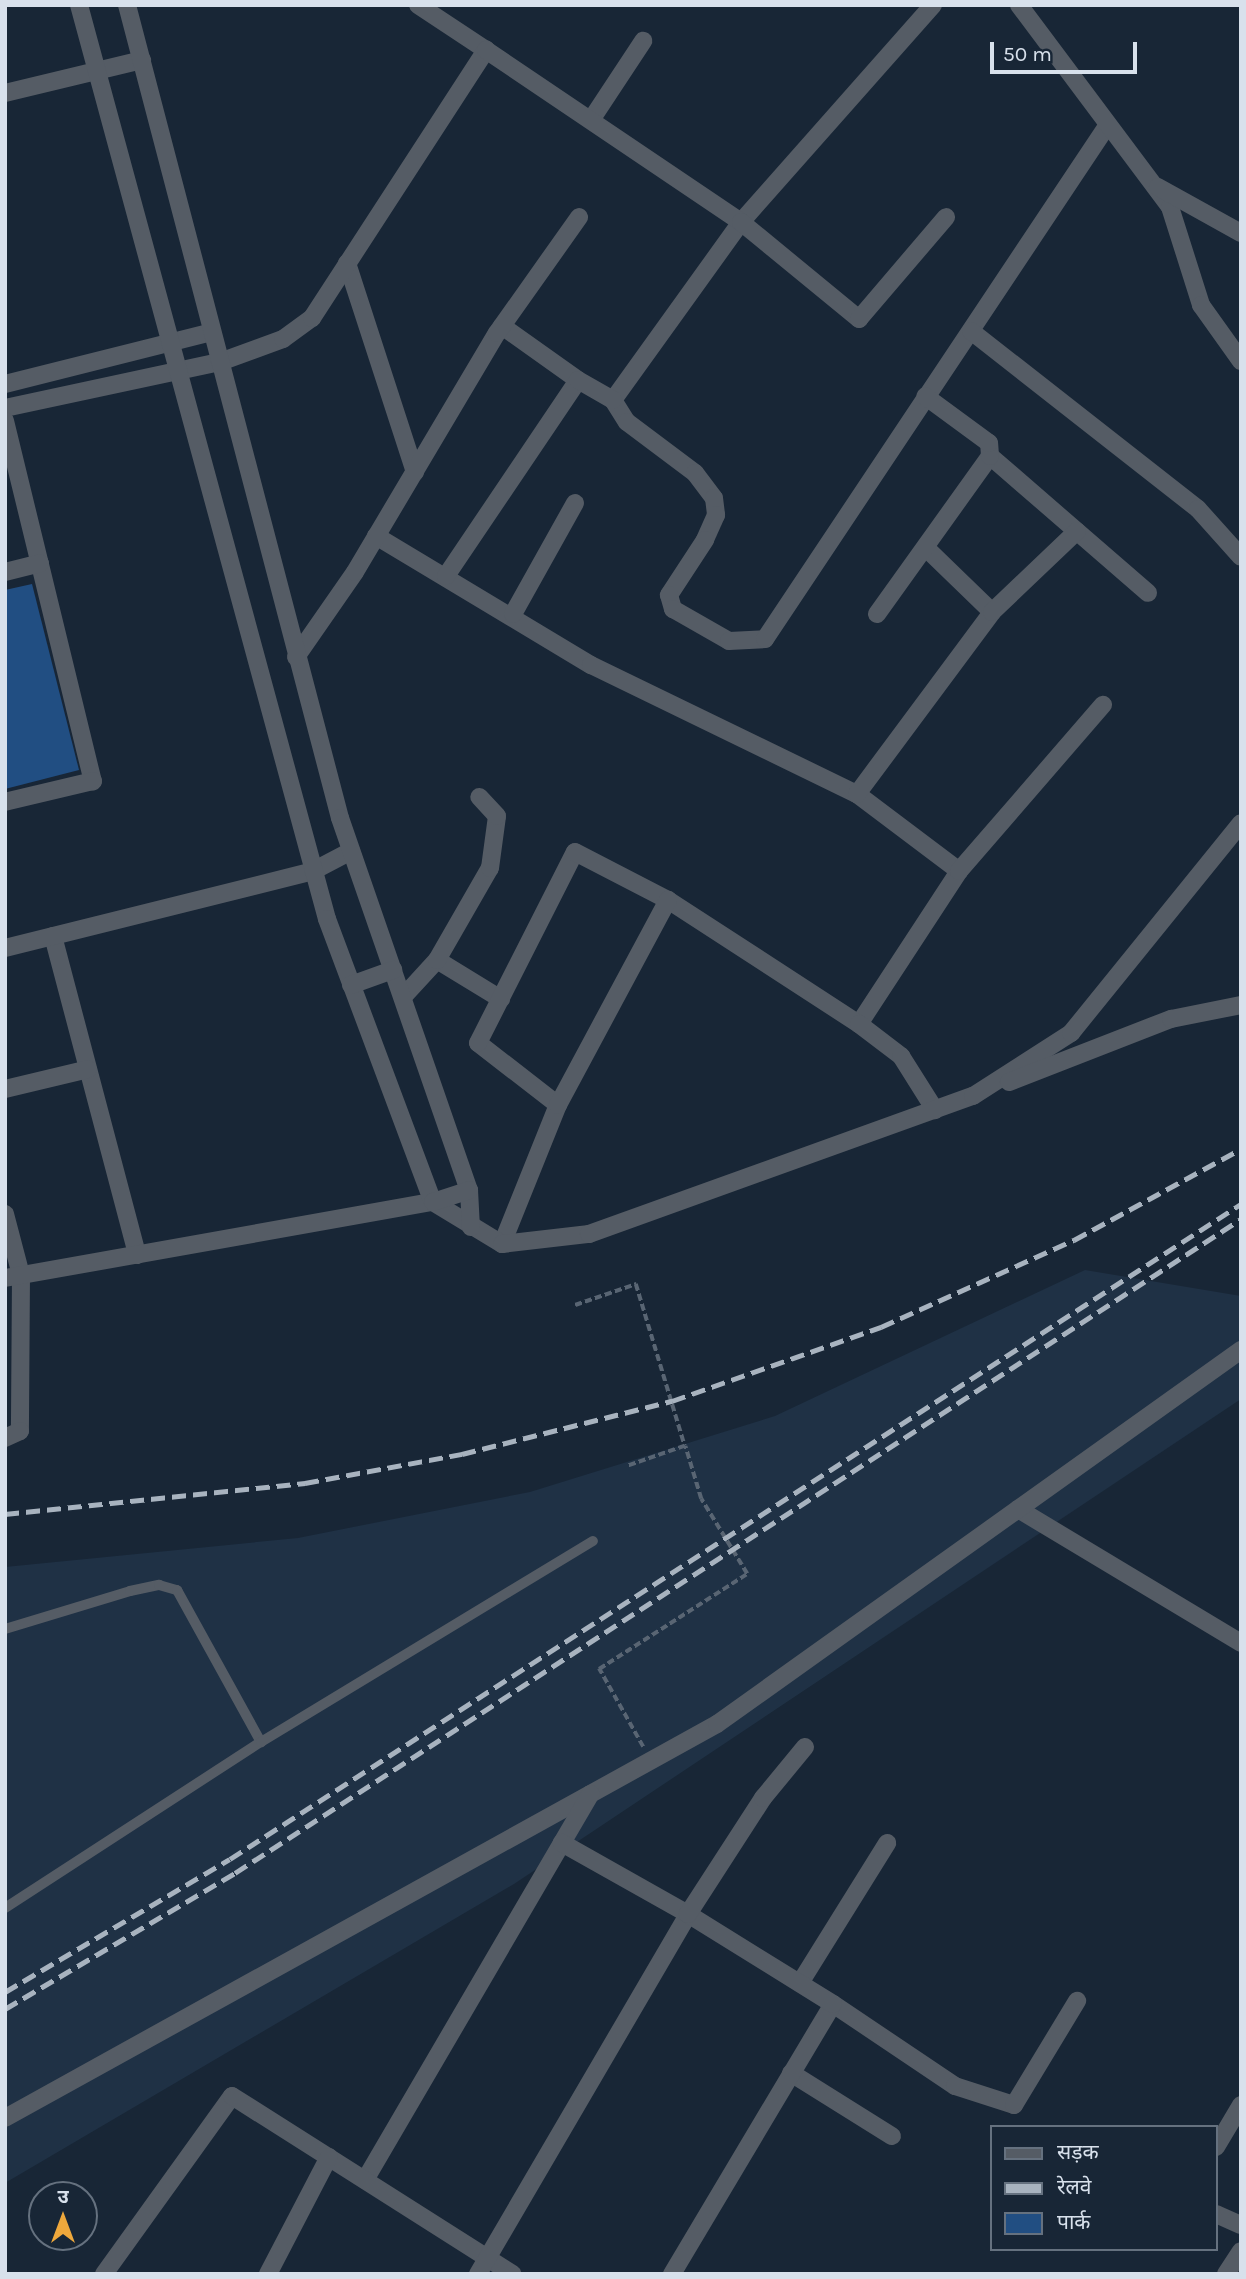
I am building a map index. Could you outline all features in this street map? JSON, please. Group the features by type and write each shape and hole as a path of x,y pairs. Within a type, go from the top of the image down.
{"street":[{"path":"79,5 313,871 351,985 433,1202 502,1244 589,1234 973,1096 1171,1019 1241,1005"},
{"path":"127,5 296,657 351,851 470,1190 471,1227"},
{"path":"418,5 741,222 859,319 946,218"},
{"path":"614,400 741,222 933,5"},
{"path":"1019,5 1107,126 1157,186 1170,207 1201,305 1241,360"},
{"path":"591,120 643,41"},
{"path":"5,408 175,368 220,362 283,339 312,318 486,50"},
{"path":"5,93 142,61"},
{"path":"502,326 578,380 614,400 627,422 695,473 714,498 716,515 705,540 669,595 673,609 729,640 751,643 765,639 1107,126"},
{"path":"1157,186 1241,233"},
{"path":"296,657 376,536 502,326 579,216"},
{"path":"347,263 415,472"},
{"path":"971,331 1198,509 1241,557"},
{"path":"5,384 212,332"},
{"path":"446,576 578,380"},
{"path":"877,614 990,456 989,443 925,396"},
{"path":"5,421 93,781 5,802"},
{"path":"990,456 1148,593"},
{"path":"513,614 575,503"},
{"path":"857,794 992,612 1077,531"},
{"path":"376,536 513,614 591,665 857,794 959,871"},
{"path":"926,548 992,612"},
{"path":"5,572 40,563"},
{"path":"859,1024 959,871 1103,705"},
{"path":"402,997 437,960 490,868 497,817 479,797"},
{"path":"973,1096 1071,1033 1240,824"},
{"path":"5,948 313,871 351,851"},
{"path":"558,1105 478,1044 575,852 667,901 859,1024 901,1056 935,1110"},
{"path":"502,1244 558,1105 667,901"},
{"path":"53,936 137,1255"},
{"path":"437,960 501,999"},
{"path":"351,985 393,970"},
{"path":"5,1089 88,1069"},
{"path":"13,1276 433,1202 470,1190"},
{"path":"5,1214 13,1276 20,1431 5,1438"},
{"path":"5,2118 717,1724 1241,1350"},
{"path":"1017,1509 1241,1643"},
{"path":"483,2266 688,1914 763,1798 805,1747"},
{"path":"365,2180 591,1794"},
{"path":"562,1843 688,1914 800,1983 955,2086 1014,2105 1077,2001"},
{"path":"800,1983 887,1843"},
{"path":"672,2274 833,2004"},
{"path":"791,2073 892,2136"},
{"path":"104,2274 232,2095 365,2180 483,2266 512,2274"},
{"path":"1218,2144 1241,2105"},
{"path":"268,2274 329,2157"},
{"path":"1218,2215 1241,2225"},
{"path":"1226,2274 1241,2251"}],"lane":[{"path":"5,1908 261,1742 593,1541"},
{"path":"5,1629 130,1591 159,1585 177,1590 261,1742"}],"path":[{"path":"575,1305 636,1284 701,1499 747,1574 600,1669 651,1761"},
{"path":"628,1466 685,1446"}],"shaded area":[{"path":"1085,1270 1241,1296 1241,1399 514,1884 5,2183 5,1567 298,1538 530,1492 775,1416"}],"green space":[{"path":"32,584 79,770 5,789 5,590"}],"railway":[{"path":"5,1514 305,1483 462,1454 672,1401 881,1327 1074,1240 1241,1149"},
{"path":"5,1992 230,1859 1241,1204"},
{"path":"5,2009 235,1873 1241,1219"}]}
